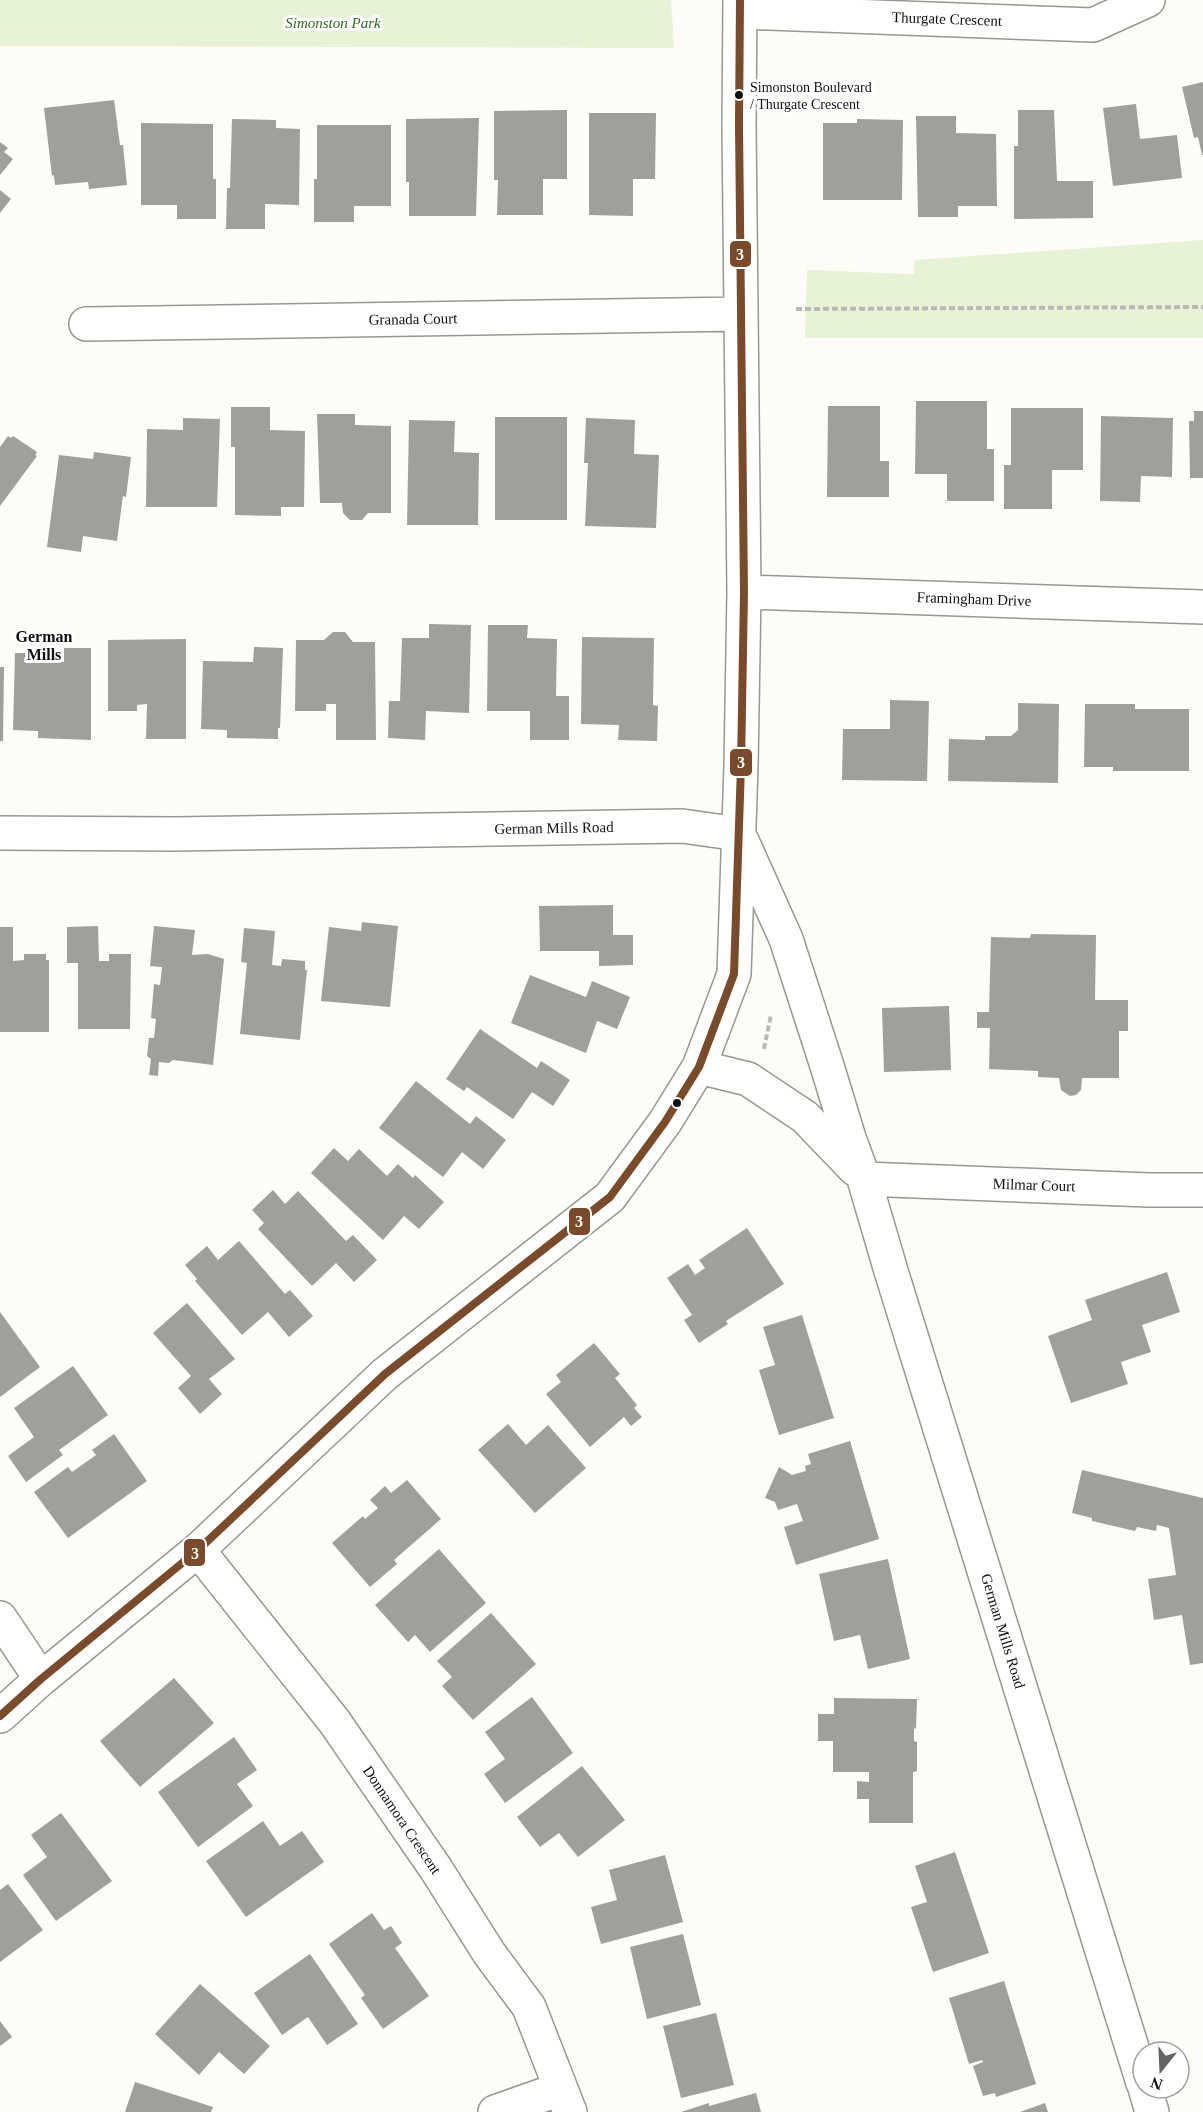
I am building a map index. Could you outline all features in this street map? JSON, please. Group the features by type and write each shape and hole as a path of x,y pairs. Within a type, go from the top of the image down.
{"street":[{"name":"Thurgate Crescent","path":"740,6 809,13 1093,25 1148,0"},
{"path":"0,1716 41,1679 198,1550 385,1374 610,1197 665,1122 699,1067 734,974 744,592 739,125 740,6"},
{"name":"Granada Court","path":"86,324 741,314"},
{"name":"Framingham Drive","path":"744,592 1203,607"},
{"name":"German Mills Road","path":"0,833 175,834 682,826 739,834 786,939 864,1179 1131,2044"},
{"name":"German Mills Road","path":"699,1067 748,1079 805,1117 864,1179"},
{"name":"Milmar Court","path":"864,1179 1203,1190"},
{"name":"Donnamora Crescent","path":"198,1550 334,1721 436,1869 489,1953 530,2007 565,2101"},
{"path":"0,1618 41,1679"},
{"path":"495,2112 565,2101"}],"path":[{"path":"796,309 1203,307"},
{"path":"763,1056 773,1005"}],"green space":[{"name":"Simonston Park","path":"0,0 671,0 674,48 0,46"},
{"path":"1203,240 1203,338 805,338 807,270 914,274 914,260"}],"building":[{"path":"1203,82 1202,155 1198,137 1194,138 1182,87"},
{"path":"114,100 120,145 123,145 127,185 89,189 88,182 55,185 44,108"},
{"path":"1136,104 1140,139 1177,135 1182,178 1113,186 1103,108"},
{"path":"567,110 567,179 543,179 543,215 497,215 498,180 494,180 494,111"},
{"path":"1018,110 1054,110 1057,181 1093,181 1093,218 1014,219 1014,146 1018,146"},
{"path":"589,113 656,113 655,179 633,179 633,216 589,215"},
{"path":"916,116 956,116 956,133 996,134 997,206 958,206 958,217 918,217"},
{"path":"479,118 476,216 409,216 409,182 406,182 406,119"},
{"path":"232,119 276,120 276,128 300,129 299,205 265,204 265,229 226,229"},
{"path":"857,119 903,120 902,200 823,200 823,123 857,123"},
{"path":"141,123 213,124 216,219 177,219 177,205 141,205"},
{"path":"317,125 391,125 391,206 354,206 354,222 314,222"},
{"path":"0,142 8,148 4,152 13,159 0,175"},
{"path":"0,190 11,199 0,213"},
{"path":"916,401 987,401 987,449 994,449 994,501 947,501 947,474 915,474"},
{"path":"828,406 880,406 880,461 889,461 889,497 827,497"},
{"path":"231,407 270,407 270,430 305,431 304,507 281,507 281,516 235,515 235,447 231,447"},
{"path":"1011,408 1083,408 1083,470 1052,470 1052,509 1004,509 1004,465 1011,465"},
{"path":"1194,411 1203,411 1203,478 1190,478 1189,421 1194,421"},
{"path":"317,414 355,414 355,425 391,426 391,513 368,513 362,520 350,520 343,513 342,503 320,503"},
{"path":"1101,416 1173,418 1172,477 1141,476 1140,502 1100,501"},
{"path":"495,417 567,417 567,520 495,520"},
{"path":"183,418 220,419 217,507 146,507 147,429 183,430"},
{"path":"586,418 635,420 634,454 659,455 656,528 585,526 588,463 584,463"},
{"path":"409,420 455,421 454,452 479,453 478,525 407,525"},
{"path":"8,436 11,438 13,436 37,452 35,455 37,456 0,506 0,447"},
{"path":"94,452 131,457 117,541 83,536 81,552 47,547 59,455 93,459"},
{"path":"429,624 471,625 469,713 426,711 425,740 388,738 389,701 400,701 402,638 429,638"},
{"path":"488,625 528,625 527,638 557,639 556,696 569,696 569,740 530,740 530,711 487,711"},
{"path":"333,632 345,632 353,642 375,642 376,740 336,740 336,704 326,704 326,711 295,711 296,640 324,640"},
{"path":"582,637 654,638 653,705 658,706 657,741 618,740 619,725 581,724"},
{"path":"186,639 186,739 146,739 147,704 137,705 137,711 108,711 108,640"},
{"path":"254,647 283,648 278,739 227,738 227,730 201,729 203,661 253,662"},
{"path":"64,648 91,648 91,740 38,738 38,731 13,730 15,653 40,653 40,662 64,662"},
{"path":"0,667 4,667 3,741 0,741"},
{"path":"890,700 929,701 927,781 842,780 843,729 890,729"},
{"path":"1018,703 1059,704 1058,783 948,781 949,739 985,740 985,736 1011,736 1018,730"},
{"path":"1085,704 1135,704 1135,709 1189,709 1189,771 1113,771 1113,767 1084,767"},
{"path":"613,905 613,935 633,935 633,965 599,966 599,951 540,951 539,906"},
{"path":"362,922 398,926 390,1007 321,1001 329,927 361,931"},
{"path":"98,926 99,961 109,961 109,954 131,954 130,1029 78,1029 78,963 67,963 67,927"},
{"path":"154,926 195,930 192,955 208,954 224,959 213,1065 173,1060 169,1063 159,1062 158,1076 149,1075 151,1059 147,1056 149,1038 154,1038 156,1019 151,1018 154,984 160,985 162,967 150,966"},
{"path":"0,927 13,927 13,961 24,960 24,954 46,954 46,960 49,960 49,1032 0,1032"},
{"path":"244,928 275,931 272,965 281,966 282,959 305,961 305,970 307,970 300,1040 240,1034 247,963 241,962"},
{"path":"1031,934 1096,935 1095,1000 1128,1000 1128,1031 1119,1031 1119,1078 1082,1078 1081,1090 1076,1095 1070,1096 1061,1090 1059,1078 1038,1077 1038,1071 989,1069 990,1028 977,1028 977,1012 989,1012 991,937 1030,938"},
{"path":"530,975 586,997 592,981 630,997 617,1029 597,1021 586,1053 511,1023"},
{"path":"949,1006 951,1070 884,1072 882,1008"},
{"path":"480,1029 537,1068 541,1061 570,1080 553,1106 532,1092 513,1119 467,1087 464,1091 446,1079"},
{"path":"416,1081 470,1124 476,1116 506,1140 483,1169 462,1152 443,1177 379,1128"},
{"path":"334,1148 348,1161 359,1149 387,1176 398,1164 413,1178 415,1175 444,1202 419,1229 404,1216 383,1240 311,1173"},
{"path":"273,1190 285,1204 298,1191 346,1241 353,1235 377,1260 354,1282 336,1263 312,1286 258,1229 264,1223 252,1210"},
{"path":"747,1228 784,1284 726,1321 728,1324 699,1343 684,1320 692,1315 667,1278 688,1264 695,1275 705,1268 699,1260"},
{"path":"239,1241 285,1294 290,1290 313,1316 289,1337 268,1312 242,1335 195,1281 197,1279 185,1265 207,1246 218,1260"},
{"path":"1167,1272 1180,1312 1142,1325 1151,1352 1121,1362 1128,1384 1071,1403 1048,1336 1092,1320 1085,1300"},
{"path":"187,1303 235,1359 209,1379 222,1394 200,1414 178,1388 191,1376 153,1333"},
{"path":"0,1312 40,1367 0,1397"},
{"path":"802,1315 834,1418 779,1435 759,1370 775,1365 763,1327"},
{"path":"594,1343 620,1374 615,1378 637,1405 634,1408 642,1417 631,1426 624,1417 590,1447 546,1394 561,1382 556,1375"},
{"path":"73,1366 108,1415 59,1450 63,1455 26,1482 8,1456 34,1437 14,1408"},
{"path":"508,1424 526,1445 548,1425 586,1468 535,1513 478,1450"},
{"path":"114,1434 147,1481 68,1538 34,1492 68,1467 72,1472 96,1455 92,1450"},
{"path":"850,1441 879,1539 796,1565 784,1527 803,1521 797,1504 778,1510 775,1502 765,1498 779,1467 792,1475 806,1471 805,1466 811,1464 808,1454"},
{"path":"1082,1470 1203,1498 1203,1663 1190,1665 1182,1615 1154,1620 1148,1579 1176,1575 1169,1528 1157,1525 1156,1531 1137,1527 1135,1531 1092,1521 1092,1518 1072,1513"},
{"path":"407,1480 441,1519 394,1560 397,1564 370,1587 332,1543 363,1516 365,1519 378,1508 370,1500 385,1486 391,1493"},
{"path":"439,1549 486,1603 430,1652 415,1635 408,1642 375,1605"},
{"path":"888,1559 910,1659 868,1669 860,1635 834,1641 819,1574"},
{"path":"491,1613 536,1664 473,1720 442,1686 452,1677 437,1661"},
{"path":"174,1678 214,1723 140,1787 100,1741"},
{"path":"532,1697 573,1753 505,1803 484,1774 505,1759 485,1732"},
{"path":"834,1698 917,1699 914,1741 917,1742 917,1771 913,1772 913,1823 869,1823 869,1799 857,1799 857,1781 869,1782 869,1772 833,1772 833,1741 818,1741 818,1714 834,1714"},
{"path":"234,1737 257,1770 237,1784 253,1806 198,1847 158,1792"},
{"path":"582,1766 625,1820 578,1857 559,1833 540,1847 517,1817"},
{"path":"61,1813 112,1881 56,1921 23,1875 47,1857 31,1835"},
{"path":"263,1821 280,1846 302,1831 324,1862 246,1917 206,1861"},
{"path":"955,1852 989,1953 933,1972 911,1907 927,1902 915,1866"},
{"path":"665,1855 683,1922 601,1944 591,1907 617,1900 609,1870"},
{"path":"8,1884 43,1930 0,1962 0,1890"},
{"path":"372,1913 384,1930 391,1926 402,1943 395,1948 429,1996 383,2029 361,1998 365,1995 329,1944"},
{"path":"683,1934 701,2005 647,2019 630,1947"},
{"path":"310,1954 358,2024 327,2045 308,2017 282,2035 254,1993"},
{"path":"1004,1981 1036,2084 996,2097 995,2093 983,2096 973,2066 983,2062 982,2060 969,2064 949,1998"},
{"path":"200,1984 270,2046 244,2074 219,2052 199,2075 155,2034"},
{"path":"716,2013 734,2085 681,2098 663,2026"},
{"path":"0,2021 12,2037 0,2046"},
{"path":"135,2082 213,2107 211,2112 125,2112"},
{"path":"756,2093 761,2112 681,2112 709,2103 709,2106"},
{"path":"1045,2103 1048,2112 1020,2112"}],"transit line":[{"name":"3","path":"0,1716 41,1679 198,1550 385,1374 610,1197 665,1122 699,1067 734,974 744,592 739,125 740,0"}],"place":[{"name":"Simonston Boulevard / Thurgate Crescent","path":"739,95"}],"district":[{"name":"German Mills","path":"44,645"}]}
